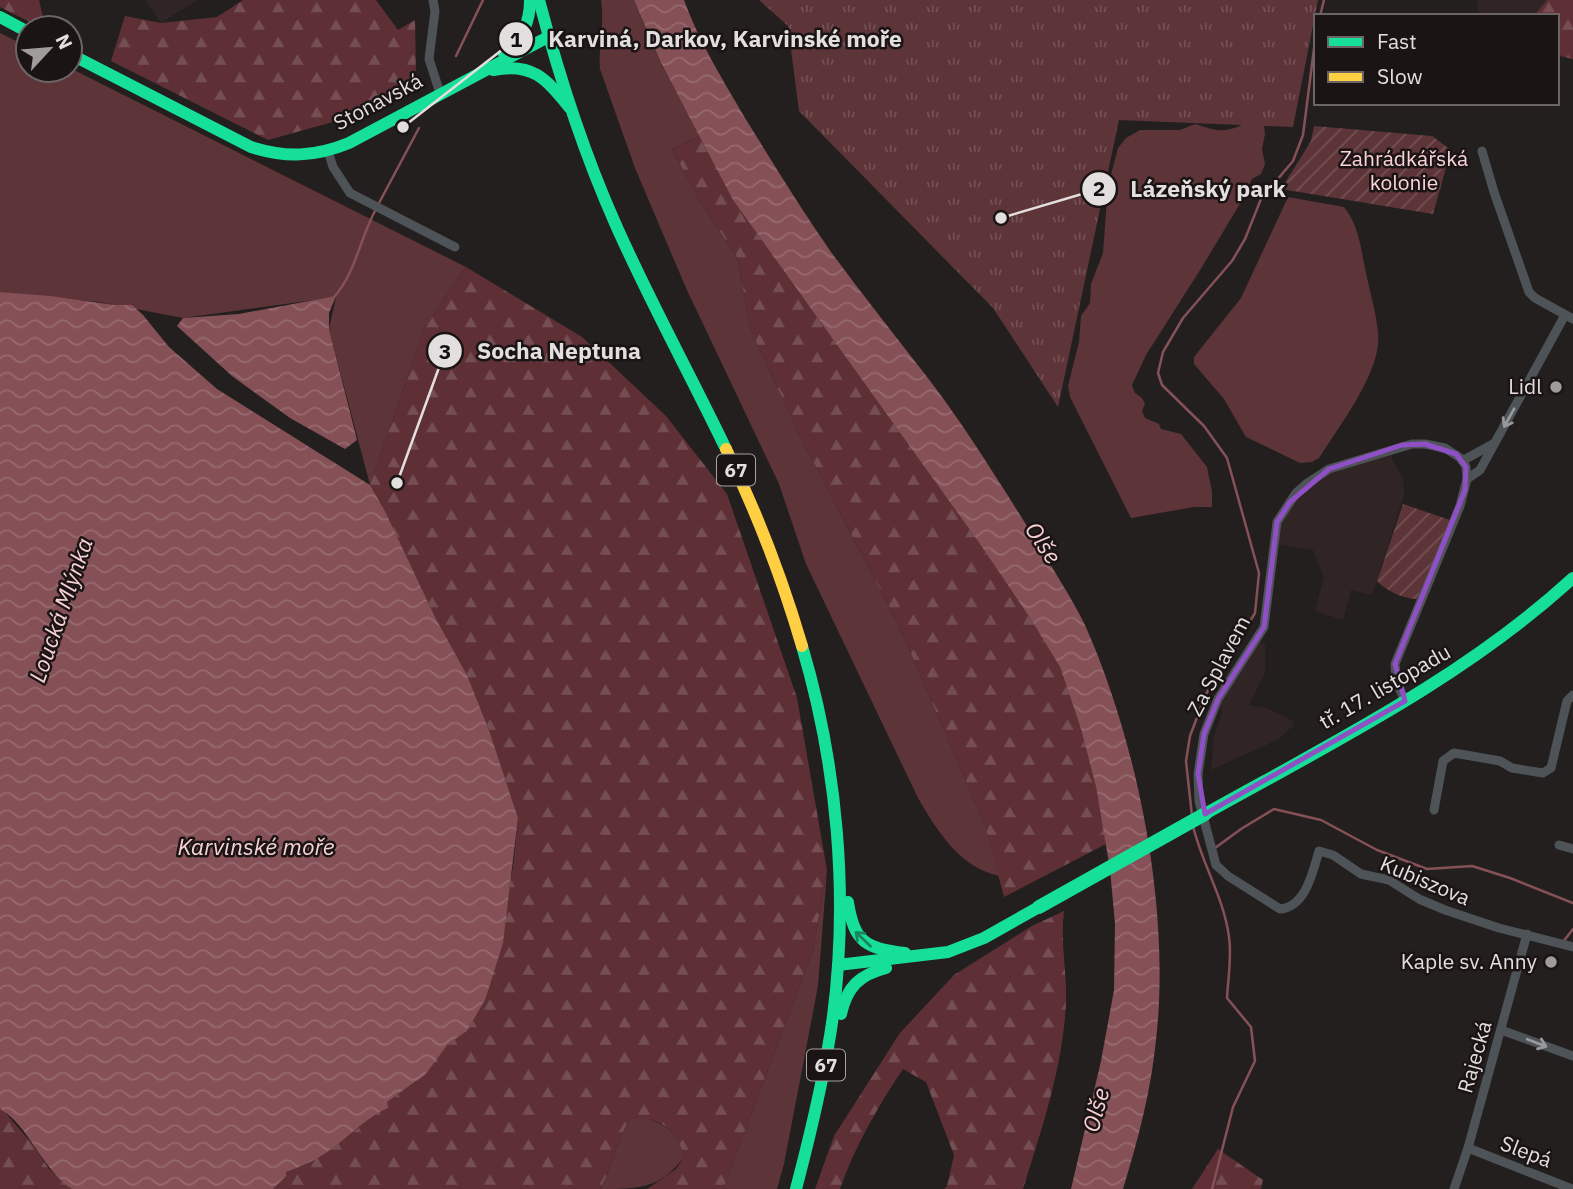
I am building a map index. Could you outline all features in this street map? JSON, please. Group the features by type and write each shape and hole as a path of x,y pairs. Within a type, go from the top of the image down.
{"main road":[{"path":"469,78 508,52 523,37 530,14 530,0"},
{"name":"67","path":"539,0 548,37 601,190 625,247 726,448 772,553 796,624 814,692 832,784 839,849 841,910 838,965 827,1059 813,1130 796,1189"},
{"name":"Stonavská","path":"84,61 251,146 283,156 307,155 328,151 357,139 548,37"},
{"path":"469,78 497,69 517,67 535,71 546,79 572,110"},
{"name":"tř. 17. listopadu","path":"928,955 969,945 1405,701 1485,652 1537,612 1573,579"},
{"path":"839,849 848,882 850,920 856,934 871,948 928,955"},
{"path":"838,965 928,955"},
{"path":"827,1059 838,1038 844,1000 859,978 870,972 928,955"}],"street":[{"path":"433,0 435,11 429,60 440,93"},
{"path":"328,151 333,167 350,193 454,247"},
{"path":"1467,479 1480,470 1569,317 1529,292 1482,151"},
{"name":"Za Splavem","path":"1299,900 1286,908 1274,907 1216,865 1199,801 1198,775 1204,734 1218,699 1264,627 1277,522 1296,493 1329,469 1412,444 1425,443 1445,448 1462,461"},
{"path":"1405,701 1396,681 1395,664 1460,506 1467,479 1462,461 1494,443"},
{"path":"1434,810 1443,761 1454,753 1500,761 1512,768 1543,773 1551,768 1567,701 1573,695"},
{"path":"1559,845 1573,849"},
{"name":"Kubiszova","path":"1299,900 1319,851 1333,855 1361,874 1389,880 1445,911 1573,947"},
{"name":"Rajecká","path":"1454,1189 1468,1148 1527,934"},
{"path":"1501,1030 1573,1056"},
{"name":"Slepá","path":"1468,1148 1572,1189"}],"highlighted area":[{"path":"1425,444 1456,454 1466,467 1465,490 1395,664 1405,701 1205,814 1198,774 1204,734 1218,699 1264,627 1277,522 1290,502 1329,469 1402,445"}],"shaded area":[{"path":"145,0 197,0 161,23"},
{"path":"1477,0 1573,0 1573,59 1559,56 1559,14 1479,14"},
{"path":"1391,452 1393,462 1403,477 1404,495 1372,595 1351,590 1343,620 1315,611 1324,577 1313,550 1277,544 1279,520 1298,495 1330,470"},
{"path":"1255,642 1265,643 1265,673 1249,705 1267,708 1293,721 1293,726 1277,740 1211,770 1214,736 1222,713 1219,701"}],"green space":[{"path":"0,0 39,0 42,14 14,14 0,7"},
{"path":"243,0 376,0 398,30 415,20 416,78 347,118 268,140 111,61 125,16 161,23 217,17"},
{"path":"601,0 634,0 660,62 700,136 672,149 701,203 737,257 751,331 801,438 899,626 985,825 1000,876 986,872 962,857 942,836 926,811 806,564 779,484 686,288 635,168 600,69"},
{"path":"759,0 1318,0 1293,127 1119,120 1058,407 993,308 799,111 788,26"},
{"path":"1547,0 1573,0 1573,59 1559,56 1559,14 1536,14"},
{"path":"0,33 14,40 14,84 84,84 84,75 466,267 424,329 370,485 329,329 336,297 183,318 99,302 0,292"},
{"path":"1246,123 1264,126 1262,149 1265,164 1261,174 1252,179 1202,267 1146,355 1132,385 1145,404 1142,411 1145,418 1159,424 1161,429 1181,434 1207,467 1212,507 1194,507 1131,518 1070,397 1068,386 1079,342 1081,316 1090,303 1091,284 1103,253 1108,186 1118,148 1126,138 1140,130 1180,130 1195,124 1226,130"},
{"name":"Zahrádkářská kolonie","path":"1314,126 1432,136 1451,150 1433,214 1281,189 1311,141"},
{"path":"700,136 733,200 982,547 1060,667 1081,729 1096,787 1106,844 1004,897 985,825 899,626 801,438 751,331 737,257 701,203 672,149"},
{"path":"1288,197 1344,207 1349,214 1359,238 1378,332 1374,363 1348,414 1319,458 1300,463 1246,437 1224,399 1194,364 1194,357 1241,298"},
{"path":"466,267 582,337 666,416 727,494 797,698 827,870 813,950 723,1189 647,1189 676,1169 684,1157 672,1132 650,1119 631,1118 600,1189 273,1189 286,1172 325,1154 387,1108 387,1102 416,1082 448,1044 467,1031 485,1000 507,904 518,818 489,730 467,675 436,619 370,485 424,329"},
{"path":"1403,504 1450,520 1417,599 1396,594 1377,581"},
{"path":"827,870 818,986 777,1189 723,1189 813,950"},
{"path":"1064,911 1066,1002 1061,1050 1023,1189 944,1189 954,1155 926,1082 903,1069 868,1127 840,1189 815,1189 834,1136 900,1033 954,975 1032,926"},
{"path":"0,1109 33,1145 49,1169 72,1189 0,1189"},
{"path":"644,1117 659,1123 675,1136 684,1157 666,1176 648,1185 600,1189 626,1126 631,1118"},
{"path":"1218,1149 1263,1180 1261,1189 1192,1189"}],"water":[{"name":"Olše","path":"634,0 684,0 720,75 798,203 831,252 968,434 1035,539 1085,625 1121,722 1135,774 1146,828 1159,937 1159,990 1154,1059 1143,1115 1123,1189 1071,1189 1101,1061 1114,990 1115,924 1110,869 1096,787 1081,729 1060,667 982,547 733,200 660,61"},
{"name":"Karvinské moře","path":"0,292 132,305 169,347 217,389 370,485 436,619 467,675 489,730 518,818 503,943 485,1000 467,1031 448,1044 425,1075 387,1102 388,1108 320,1157 286,1172 286,1176 273,1189 72,1189 52,1171 19,1125 0,1109"},
{"path":"336,296 329,313 329,329 357,440 345,449 290,418 232,376 177,326 183,318 239,314"}],"waterway":[{"name":"Loucká Mlýnka","path":"456,56 483,0"},
{"path":"1320,14 1324,0"},
{"path":"1192,816 1186,761 1190,736 1206,694 1255,613 1259,573 1227,458 1204,426 1162,385 1158,373 1163,352 1183,318 1232,261 1245,239 1261,199 1293,161 1303,135 1314,49"},
{"name":"Loucká Mlýnka","path":"379,203 419,128"},
{"name":"Loucká Mlýnka","path":"334,297 348,277 376,209"},
{"path":"1215,848 1274,809 1321,820 1377,850 1427,869 1472,866 1573,903"},
{"path":"1193,826 1218,895 1229,937 1227,998 1251,1027 1255,1061 1233,1107 1212,1189"},
{"path":"1563,942 1573,929"}],"traffic: fast":[{"path":"504,54 524,30 530,0"},
{"path":"539,0 572,113 603,196 726,449"},
{"path":"0,17 14,24"},
{"path":"84,61 251,147 276,153 300,154 324,151 349,143 548,37"},
{"path":"493,70 519,68 538,75 570,108"},
{"path":"1205,814 1349,734 1443,677 1488,647 1573,578"},
{"path":"796,1189 830,1038 840,923 837,830 831,783 824,736 802,646"},
{"path":"1039,907 1205,814"},
{"path":"848,902 854,927 864,941 880,949 905,953"},
{"path":"838,965 948,952 984,938 1039,907"},
{"path":"841,1014 851,989 868,974 886,968"}],"traffic: slow":[{"path":"726,449 768,546 802,646"}],"place":[{"name":"Karviná, Darkov, Karvinské moře","path":"403,127"},
{"name":"Lázeňský park","path":"1001,218"},
{"name":"Lidl","path":"1556,387"},
{"name":"Socha Neptuna","path":"397,483"},
{"name":"Kaple sv. Anny","path":"1551,962"}]}
